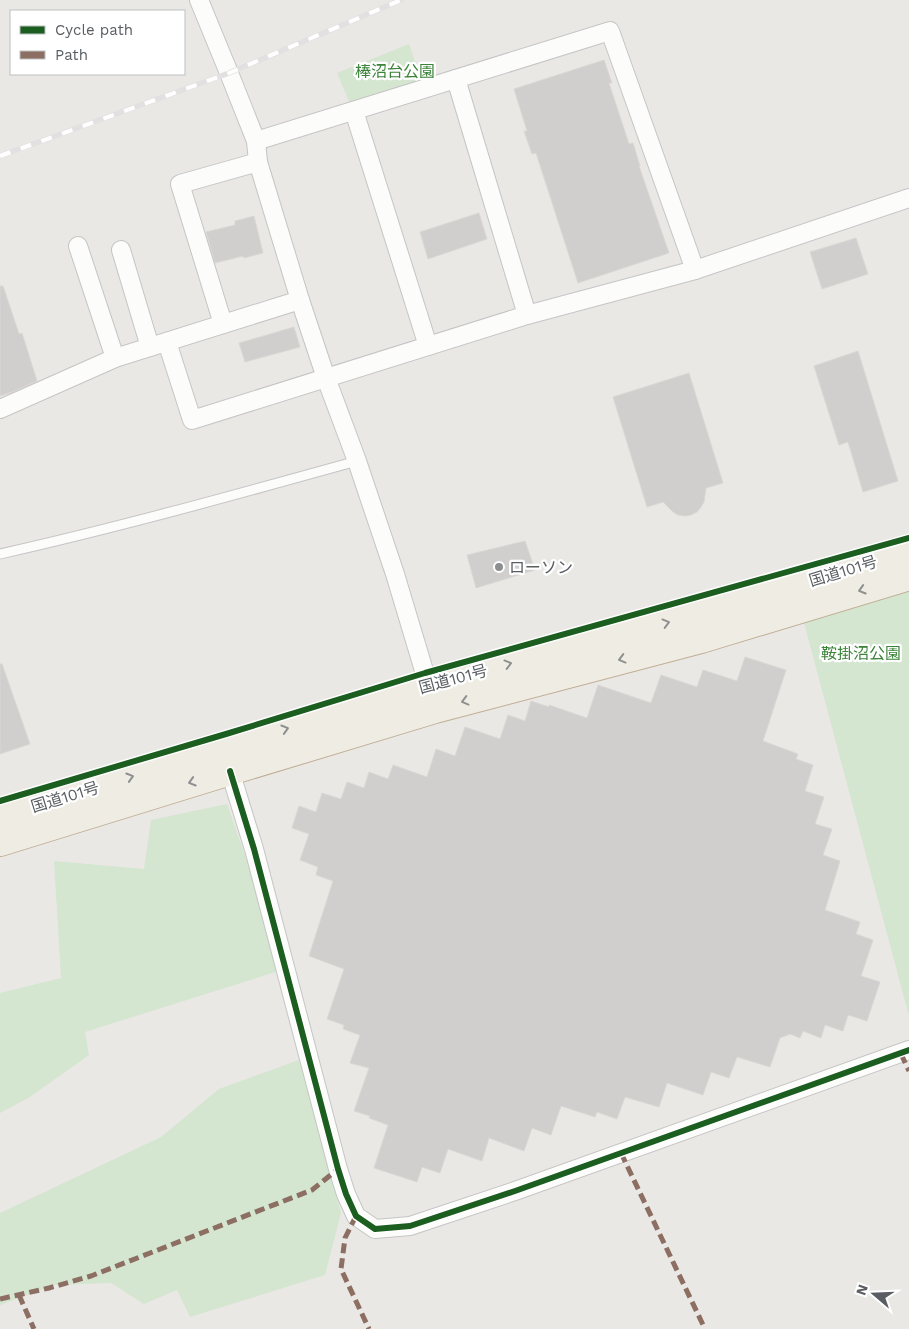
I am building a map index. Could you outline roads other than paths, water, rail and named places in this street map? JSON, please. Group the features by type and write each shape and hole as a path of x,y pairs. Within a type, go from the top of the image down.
{"highway":[{"name":"国道101号","path":"0,818 54,800 432,697 909,552"},
{"name":"国道101号","path":"0,842 230,770 432,697 701,638 909,576"}],"street":[{"path":"199,0 256,141 258,162 300,300 395,574 432,697"},
{"path":"256,141 610,31 695,270"},
{"path":"456,79 527,315"},
{"path":"354,110 428,346"},
{"path":"223,324 180,184 258,162"},
{"path":"167,342 192,420 527,315 695,270 909,198"},
{"path":"78,246 115,358"},
{"path":"121,250 150,347"},
{"path":"0,410 115,358 300,300"},
{"path":"230,770 254,849 338,1169 356,1216 375,1229 410,1226 515,1191 909,1050"}],"lane":[{"path":"0,554 108,529 357,461"}],"railway":[{"path":"0,156 229,73 401,0"}],"place":[{"name":"ローソン","path":"499,567"}],"park label":[{"name":"棒沼台公園","path":"395,71"},
{"name":"鞍掛沼公園","path":"861,653"}]}
